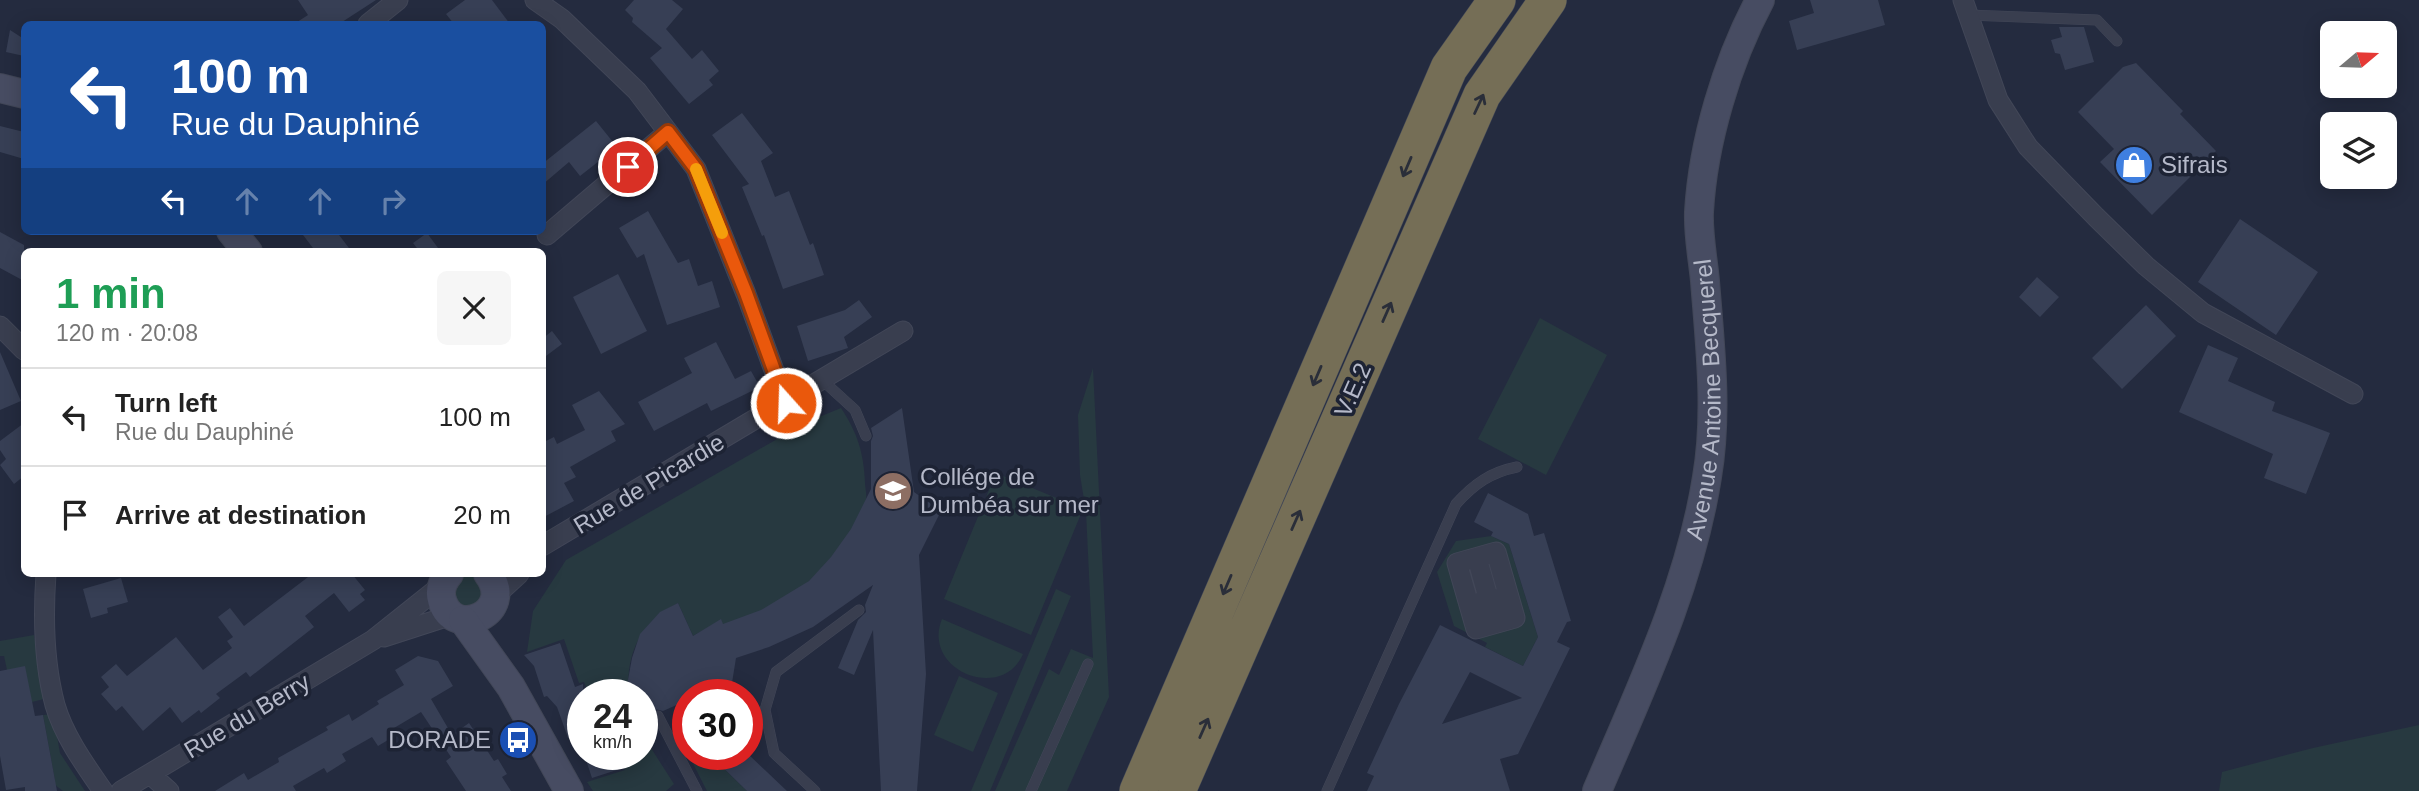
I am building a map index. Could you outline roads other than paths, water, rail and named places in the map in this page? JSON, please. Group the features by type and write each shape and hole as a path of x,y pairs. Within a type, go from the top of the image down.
{"highway":[{"name":"V.E.2","path":"1138,791 1449,68 1497,0"},
{"name":"V.E.2","path":"1177,791 1482,95 1548,0"}],"street":[{"path":"372,21 398,0"},
{"path":"535,0 562,19 637,91 696,169 746,293 786,403"},
{"name":"Avenue Antoine Becquerel","path":"1597,791 1655,652 1682,577 1708,476 1711,371 1699,213 1709,145 1723,90 1746,26 1760,0"},
{"path":"1965,8 1998,100 2028,148 2126,246 2203,313 2353,394"},
{"path":"0,88 21,93"},
{"path":"547,235 668,132"},
{"path":"0,326 21,347"},
{"name":"Rue de Picardie","path":"546,546 903,331"},
{"path":"1457,563 1486,567 1491,607 1462,581 1457,563"},
{"path":"46,577 48,666 55,706 78,754 103,791"},
{"path":"457,617 478,618 491,592 514,577"},
{"path":"445,578 442,602 457,617 511,687 569,791"},
{"name":"Rue du Berry","path":"121,791 373,640 445,578"},
{"path":"491,592 511,687"},
{"name":"Rue du Berry","path":"373,640 457,617"},
{"path":"150,774 169,791"}],"lane":[{"path":"1965,8 2097,20 2117,41"},
{"path":"821,379 855,410 866,436"},
{"path":"1327,791 1456,504 1475,483 1517,467"},
{"path":"815,791 774,753 765,709 776,672 859,610"},
{"path":"1031,791 1087,664"},
{"path":"658,716 697,791"}],"place":[{"name":"Sifrais","path":"2134,165"},
{"name":"Collége de Dumbéa sur mer","path":"893,491"},
{"name":"DORADE","path":"518,740"}]}
